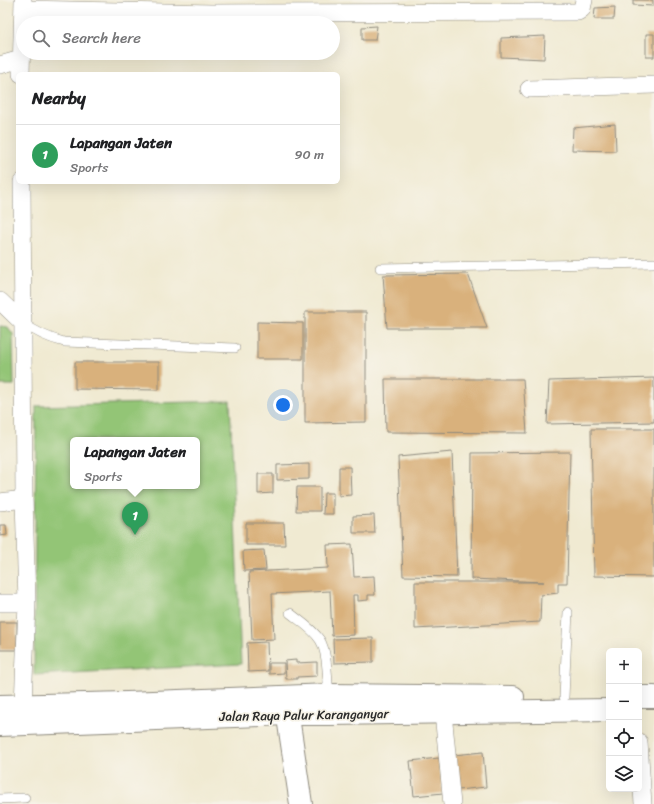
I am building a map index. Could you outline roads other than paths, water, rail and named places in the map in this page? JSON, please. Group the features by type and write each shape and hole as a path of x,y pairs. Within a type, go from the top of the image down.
{"main road":[{"name":"Jalan Raya Palur Karanganyar","path":"0,725 24,715 127,704 288,717 329,705 564,697 606,697"},
{"path":"642,697 654,697"},
{"name":"Jalan Raya Palur Karanganyar","path":"329,705 444,723 606,710"},
{"name":"Jalan Raya Palur Karanganyar","path":"0,706 24,715"},
{"path":"642,709 654,709"},
{"path":"288,717 301,804"}],"street":[{"path":"23,16 23,5 578,12 582,9 584,0"},
{"path":"0,65 21,66"},
{"path":"529,89 654,85"},
{"path":"22,184 24,499 27,603 24,715"},
{"path":"0,301 23,323"},
{"path":"0,502 24,499"},
{"path":"0,603 27,603"},
{"path":"444,723 452,804"},
{"path":"640,756 643,804"}],"lane":[{"path":"380,268 654,263"},
{"path":"23,323 50,339 64,342 235,348"},
{"path":"564,697 568,612"},
{"path":"290,613 313,632 320,641 325,653 329,705"},
{"path":"0,799 25,798"}],"place":[{"name":"Lapangan Jaten","path":"135,535"}]}
